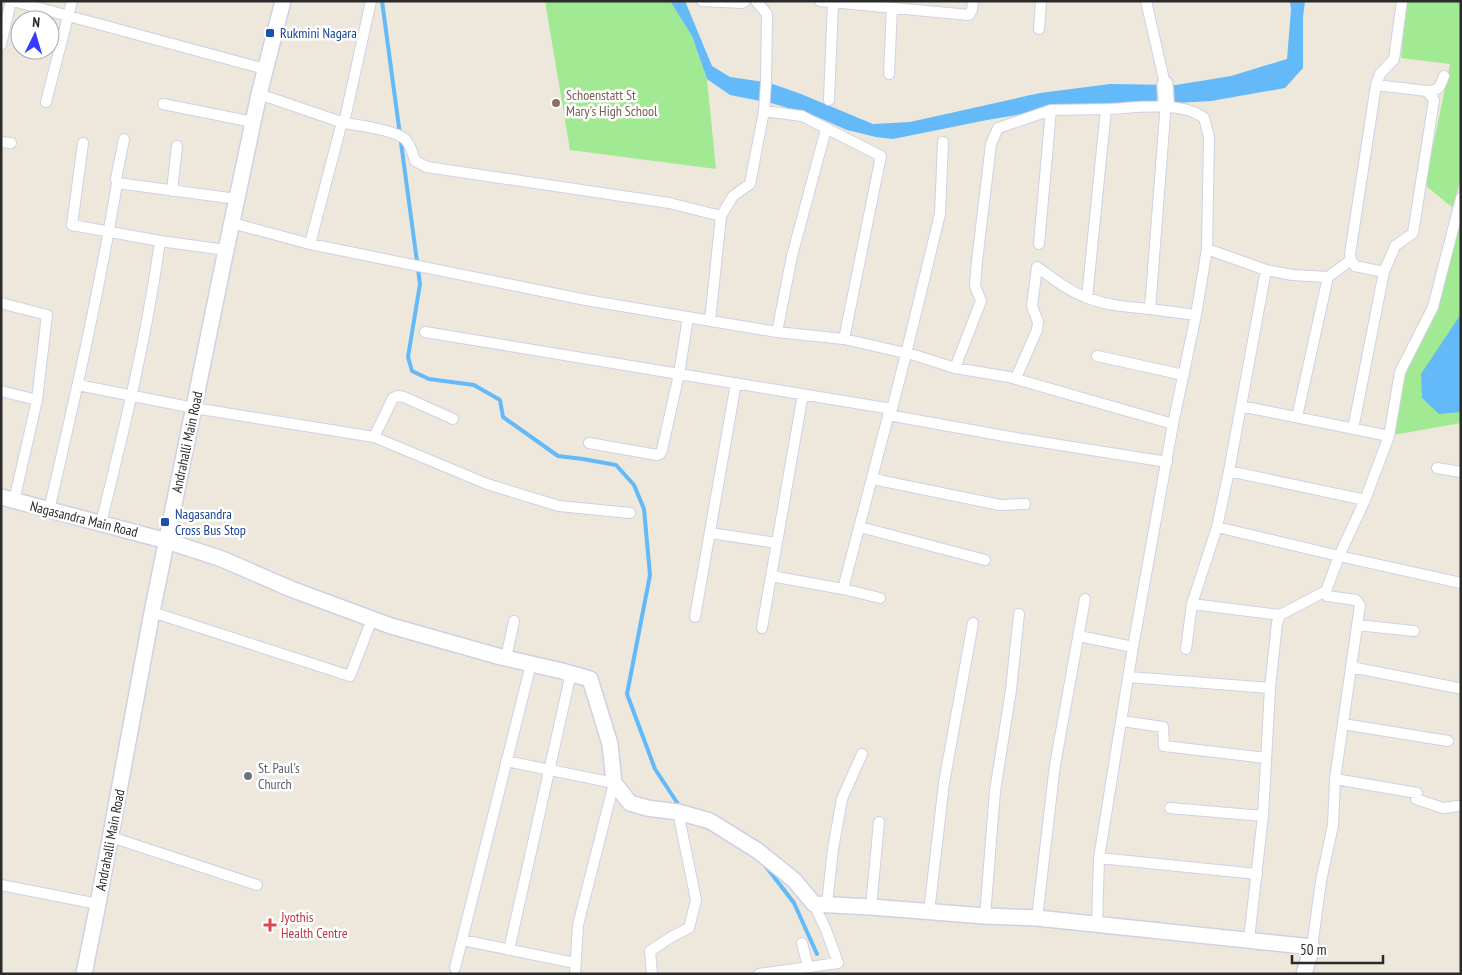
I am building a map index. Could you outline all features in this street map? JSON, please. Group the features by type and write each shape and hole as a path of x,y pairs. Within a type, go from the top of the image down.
{"street":[{"path":"1,45 12,1 265,69"},
{"path":"46,102 72,1"},
{"name":"Andrahalli Main Road","path":"84,974 152,612 226,250 258,94 283,1"},
{"path":"310,244 343,122 371,1"},
{"path":"702,1 742,3 745,1"},
{"path":"710,321 721,216 733,196 750,184 764,107 767,14 756,1"},
{"path":"820,1 969,15 972,10 973,1"},
{"path":"1039,29 1041,1"},
{"path":"1146,1 1165,84 1167,104 1150,309"},
{"path":"1384,272 1355,266 1350,254 1376,86 1380,74 1394,59 1402,1"},
{"path":"829,100 833,2"},
{"path":"889,74 892,8"},
{"path":"1376,86 1435,91 1441,85 1444,76"},
{"path":"1352,429 1384,272 1395,246 1412,233 1434,100 1427,91"},
{"path":"258,94 343,122 385,131 405,138 411,149 414,161 426,167 669,203 721,216"},
{"path":"163,104 253,122"},
{"path":"955,368 981,301 975,286 976,270 991,144 998,128 1051,110 1167,104 1190,110 1204,118 1208,137 1207,249 1196,315 1166,462 1128,677 1099,858 1097,925"},
{"path":"764,107 802,116 881,156 844,339"},
{"path":"1087,298 1106,108"},
{"path":"1039,244 1051,110"},
{"path":"777,332 792,256 826,129"},
{"path":"49,510 78,385 109,233 117,183 116,179 124,138"},
{"path":"843,589 889,412 892,409 940,214 943,142"},
{"path":"83,143 72,225 109,233 226,250"},
{"path":"172,191 177,146"},
{"path":"117,183 237,199"},
{"path":"1304,974 1312,947 1321,881 1333,824 1335,779 1360,605 1356,600 1327,596 1326,591 1339,556 1365,500 1389,436 1400,372 1433,307 1461,198"},
{"path":"232,223 310,244 586,300 777,332 844,339 955,368 1016,378 1174,424"},
{"path":"101,523 132,396 154,287 160,241"},
{"path":"1207,249 1266,270 1292,275 1328,277 1351,260"},
{"path":"1016,378 1037,330 1038,322 1032,306 1037,267 1071,290 1106,304 1196,315"},
{"path":"1186,650 1192,604 1216,527 1229,471 1266,270"},
{"path":"1298,417 1328,277"},
{"path":"1,303 47,315 37,400 8,499"},
{"path":"589,443 660,454 679,374 688,317"},
{"path":"425,332 803,394 1010,437 1166,462"},
{"path":"1097,356 1184,375"},
{"path":"695,617 736,383"},
{"path":"78,385 194,408 374,437 487,484 559,506 630,513"},
{"path":"1,391 37,400"},
{"path":"762,628 803,394"},
{"path":"374,437 393,398 398,396 404,396 453,419"},
{"path":"1241,406 1389,436"},
{"path":"1437,468 1461,472"},
{"path":"1229,471 1365,500"},
{"path":"873,479 1000,505 1025,504"},
{"name":"Nagasandra Main Road","path":"8,499 167,541 222,559 291,589 399,628 590,679 610,744 614,783"},
{"path":"860,527 985,560"},
{"path":"1216,527 1461,583"},
{"path":"710,533 777,543"},
{"path":"771,576 843,589 880,598"},
{"path":"1192,604 1280,615 1326,591"},
{"path":"1037,918 1055,765 1085,599"},
{"path":"152,612 350,676 372,619"},
{"path":"985,916 995,791 1012,690 1019,614"},
{"path":"1249,939 1263,816 1270,688 1277,622 1280,615"},
{"path":"506,658 514,622"},
{"path":"929,912 944,783 973,623"},
{"path":"1357,625 1414,631"},
{"path":"1079,636 1133,647"},
{"path":"455,968 530,664"},
{"path":"1351,667 1458,688"},
{"path":"509,950 571,673"},
{"path":"1128,677 1270,688"},
{"path":"1122,721 1163,727 1164,746 1266,758"},
{"path":"1343,724 1448,741"},
{"path":"759,974 838,964 826,930 820,904 842,799 862,754"},
{"path":"506,761 614,783 630,803 647,808 678,812 710,821 758,851 820,904 1037,918 1312,947"},
{"path":"1335,779 1417,793 1416,799 1443,808 1458,806"},
{"path":"575,974 578,925 614,783"},
{"path":"1170,808 1263,816"},
{"path":"652,974 650,951 689,928 696,900 678,812"},
{"path":"872,907 879,822"},
{"path":"110,837 257,885"},
{"path":"1099,858 1256,874"},
{"path":"1,885 98,904"},
{"path":"462,940 575,962"},
{"path":"802,943 808,967"}],"green space":[{"path":"545,1 670,1 692,36 707,79 716,169 570,150"},
{"path":"1407,1 1461,1 1461,177 1453,208 1425,185 1450,64 1401,58"},
{"path":"1461,213 1461,423 1393,435 1401,374 1436,309"}],"water":[{"path":"670,1 685,1 712,66 730,77 770,83 873,124 910,122 1040,93 1110,84 1176,85 1231,76 1287,59 1290,1 1305,1 1303,17 1303,68 1285,88 1211,101 1143,105 1113,103 1076,105 987,120 893,139 847,130 815,116 771,103 730,95 707,79 692,36"},
{"path":"1461,312 1461,412 1439,414 1422,398 1421,374"}],"waterway":[{"path":"382,1 420,284 408,357 412,371 429,379 474,385 500,400 503,417 558,456 616,465 634,485 644,509 650,575 627,694 655,769 680,807"},
{"path":"764,864 794,903 817,954"}],"place":[{"name":"Rukmini Nagara","path":"270,33"},
{"name":"Schoenstatt St Mary's High School","path":"556,103"},
{"name":"Nagasandra Cross Bus Stop","path":"165,522"},
{"name":"St. Paul's Church","path":"248,776"},
{"name":"Jyothis Health Centre","path":"270,925"}]}
